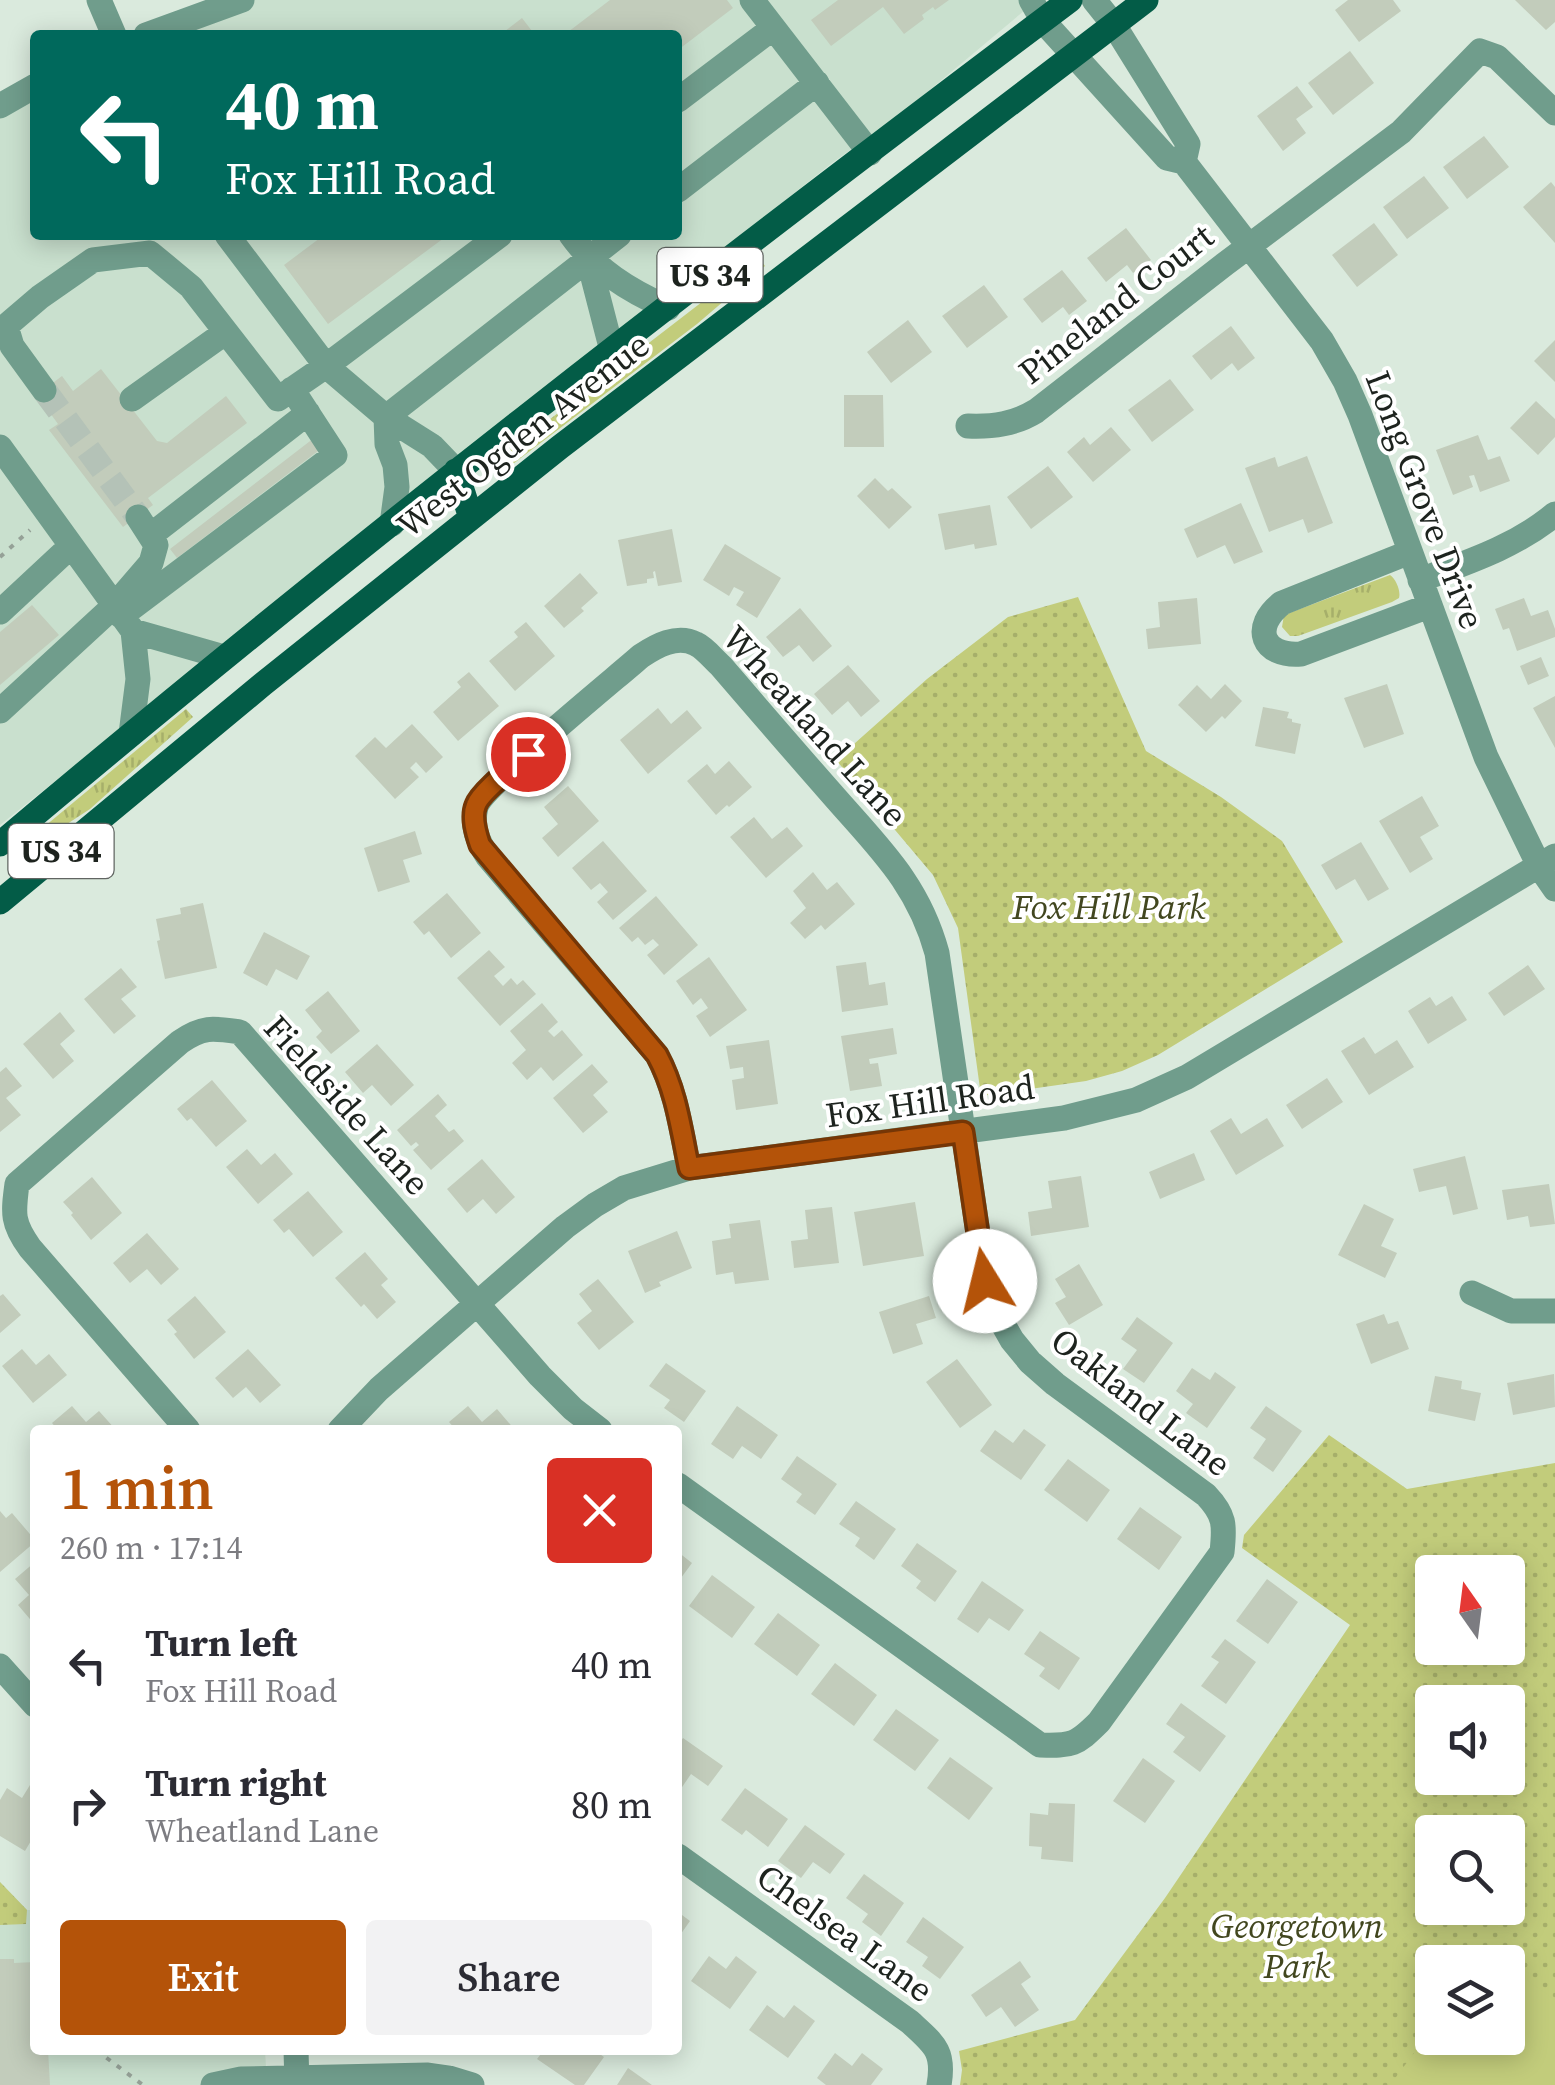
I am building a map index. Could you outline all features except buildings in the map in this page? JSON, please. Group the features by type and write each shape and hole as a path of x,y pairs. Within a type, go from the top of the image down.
{"main road":[{"name":"West Ogden Avenue","path":"0,844 456,471 870,154 1037,10 1070,0"},
{"name":"West Ogden Avenue","path":"0,902 263,684 560,447 1146,0"},
{"path":"456,471 472,518"}],"street":[{"path":"98,0 112,30"},
{"path":"160,30 242,0"},
{"path":"752,0 870,154"},
{"name":"Long Grove Drive","path":"1094,0 1114,25 1188,144 1184,162"},
{"name":"Long Grove Drive","path":"1037,10 1167,158 1184,162 1322,341 1345,381 1486,757 1547,861 1555,889"},
{"path":"682,97 774,28"},
{"name":"Pineland Court","path":"968,426 991,427 1013,422 1036,410 1401,132 1480,52 1497,57 1555,113"},
{"path":"682,187 817,82"},
{"path":"0,106 30,89"},
{"path":"231,240 326,366 386,417 432,446 456,471"},
{"path":"44,390 12,346 6,326 93,260 150,254 191,287 278,399 493,240"},
{"path":"575,240 588,258 635,294 668,308"},
{"path":"386,417 611,240"},
{"path":"588,258 612,350"},
{"path":"132,399 226,332"},
{"path":"0,712 336,455 292,389"},
{"path":"123,618 156,545 144,526 308,413"},
{"path":"386,417 387,444 395,465 397,488 392,524"},
{"path":"0,447 123,618 138,679 130,734"},
{"path":"1420,580 1496,552 1555,514"},
{"path":"0,612 72,546"},
{"path":"1410,552 1282,603 1270,612 1264,624 1265,638 1273,650 1286,655 1302,654 1429,606"},
{"path":"123,618 224,657"},
{"name":"Wheatland Lane","path":"689,1168 668,1074 657,1055 488,857 474,830 476,804 500,778 640,656 672,641 695,642 721,666 891,862 919,902 937,952 963,1132"},
{"name":"Fox Hill Road","path":"345,1425 379,1389 565,1227 624,1188 689,1168 1092,1113 1136,1100 1169,1087 1547,861"},
{"name":"Fieldside Lane","path":"184,1425 30,1248 18,1232 13,1214 17,1184 193,1033 210,1028 240,1032 477,1304"},
{"name":"Oakland Lane","path":"682,1489 1040,1744 1065,1746 1083,1739 1110,1709 1222,1552 1225,1526 1217,1507 1206,1495 1055,1384 1012,1340 985,1281 963,1132"},
{"path":"1472,1293 1510,1311 1555,1311"},
{"path":"477,1304 540,1376 594,1425"},
{"path":"0,1666 30,1699"},
{"name":"Chelsea Lane","path":"682,1859 910,2022 938,2051 942,2064 938,2085"},
{"path":"296,2055 296,2081"},
{"path":"213,2085 242,2079 296,2081 428,2075 472,2085"}],"path":[{"path":"0,557 34,528"},
{"path":"103,2055 143,2085"}],"shaded area":[{"path":"221,0 1037,0 901,114 832,163 0,825 0,99 30,81 30,240 682,240 682,30 138,30"},
{"path":"0,1882 30,1910 30,2055 265,2055 267,2085 0,2085"}],"green space":[{"path":"759,258 765,266 697,324 501,473 493,463"},
{"path":"1390,575 1399,592 1399,598 1392,602 1298,636 1290,636 1282,627 1284,615"},
{"name":"Fox Hill Park","path":"1078,597 1146,751 1221,797 1282,841 1343,942 1158,1055 1122,1071 1086,1081 981,1096 958,928 933,875 836,760 927,679 1008,617"},
{"path":"186,709 193,717 90,809 38,843 33,836"},
{"name":"Georgetown Park","path":"1329,1435 1407,1489 1555,1463 1555,2085 960,2085 959,2051 1075,2020 1165,1898 1350,1625 1242,1548 1244,1535"},
{"path":"0,1882 27,1910 26,1924 0,1925"},
{"path":"1525,1979 1555,2000 1555,2085 1390,2085 1415,2052 1415,2055 1525,2055"}],"tunnel":[{"path":"44,390 138,517"}],"route":[{"path":"528,754 476,804 474,830 488,857 657,1055 668,1074 689,1168 963,1132 985,1281"}]}
